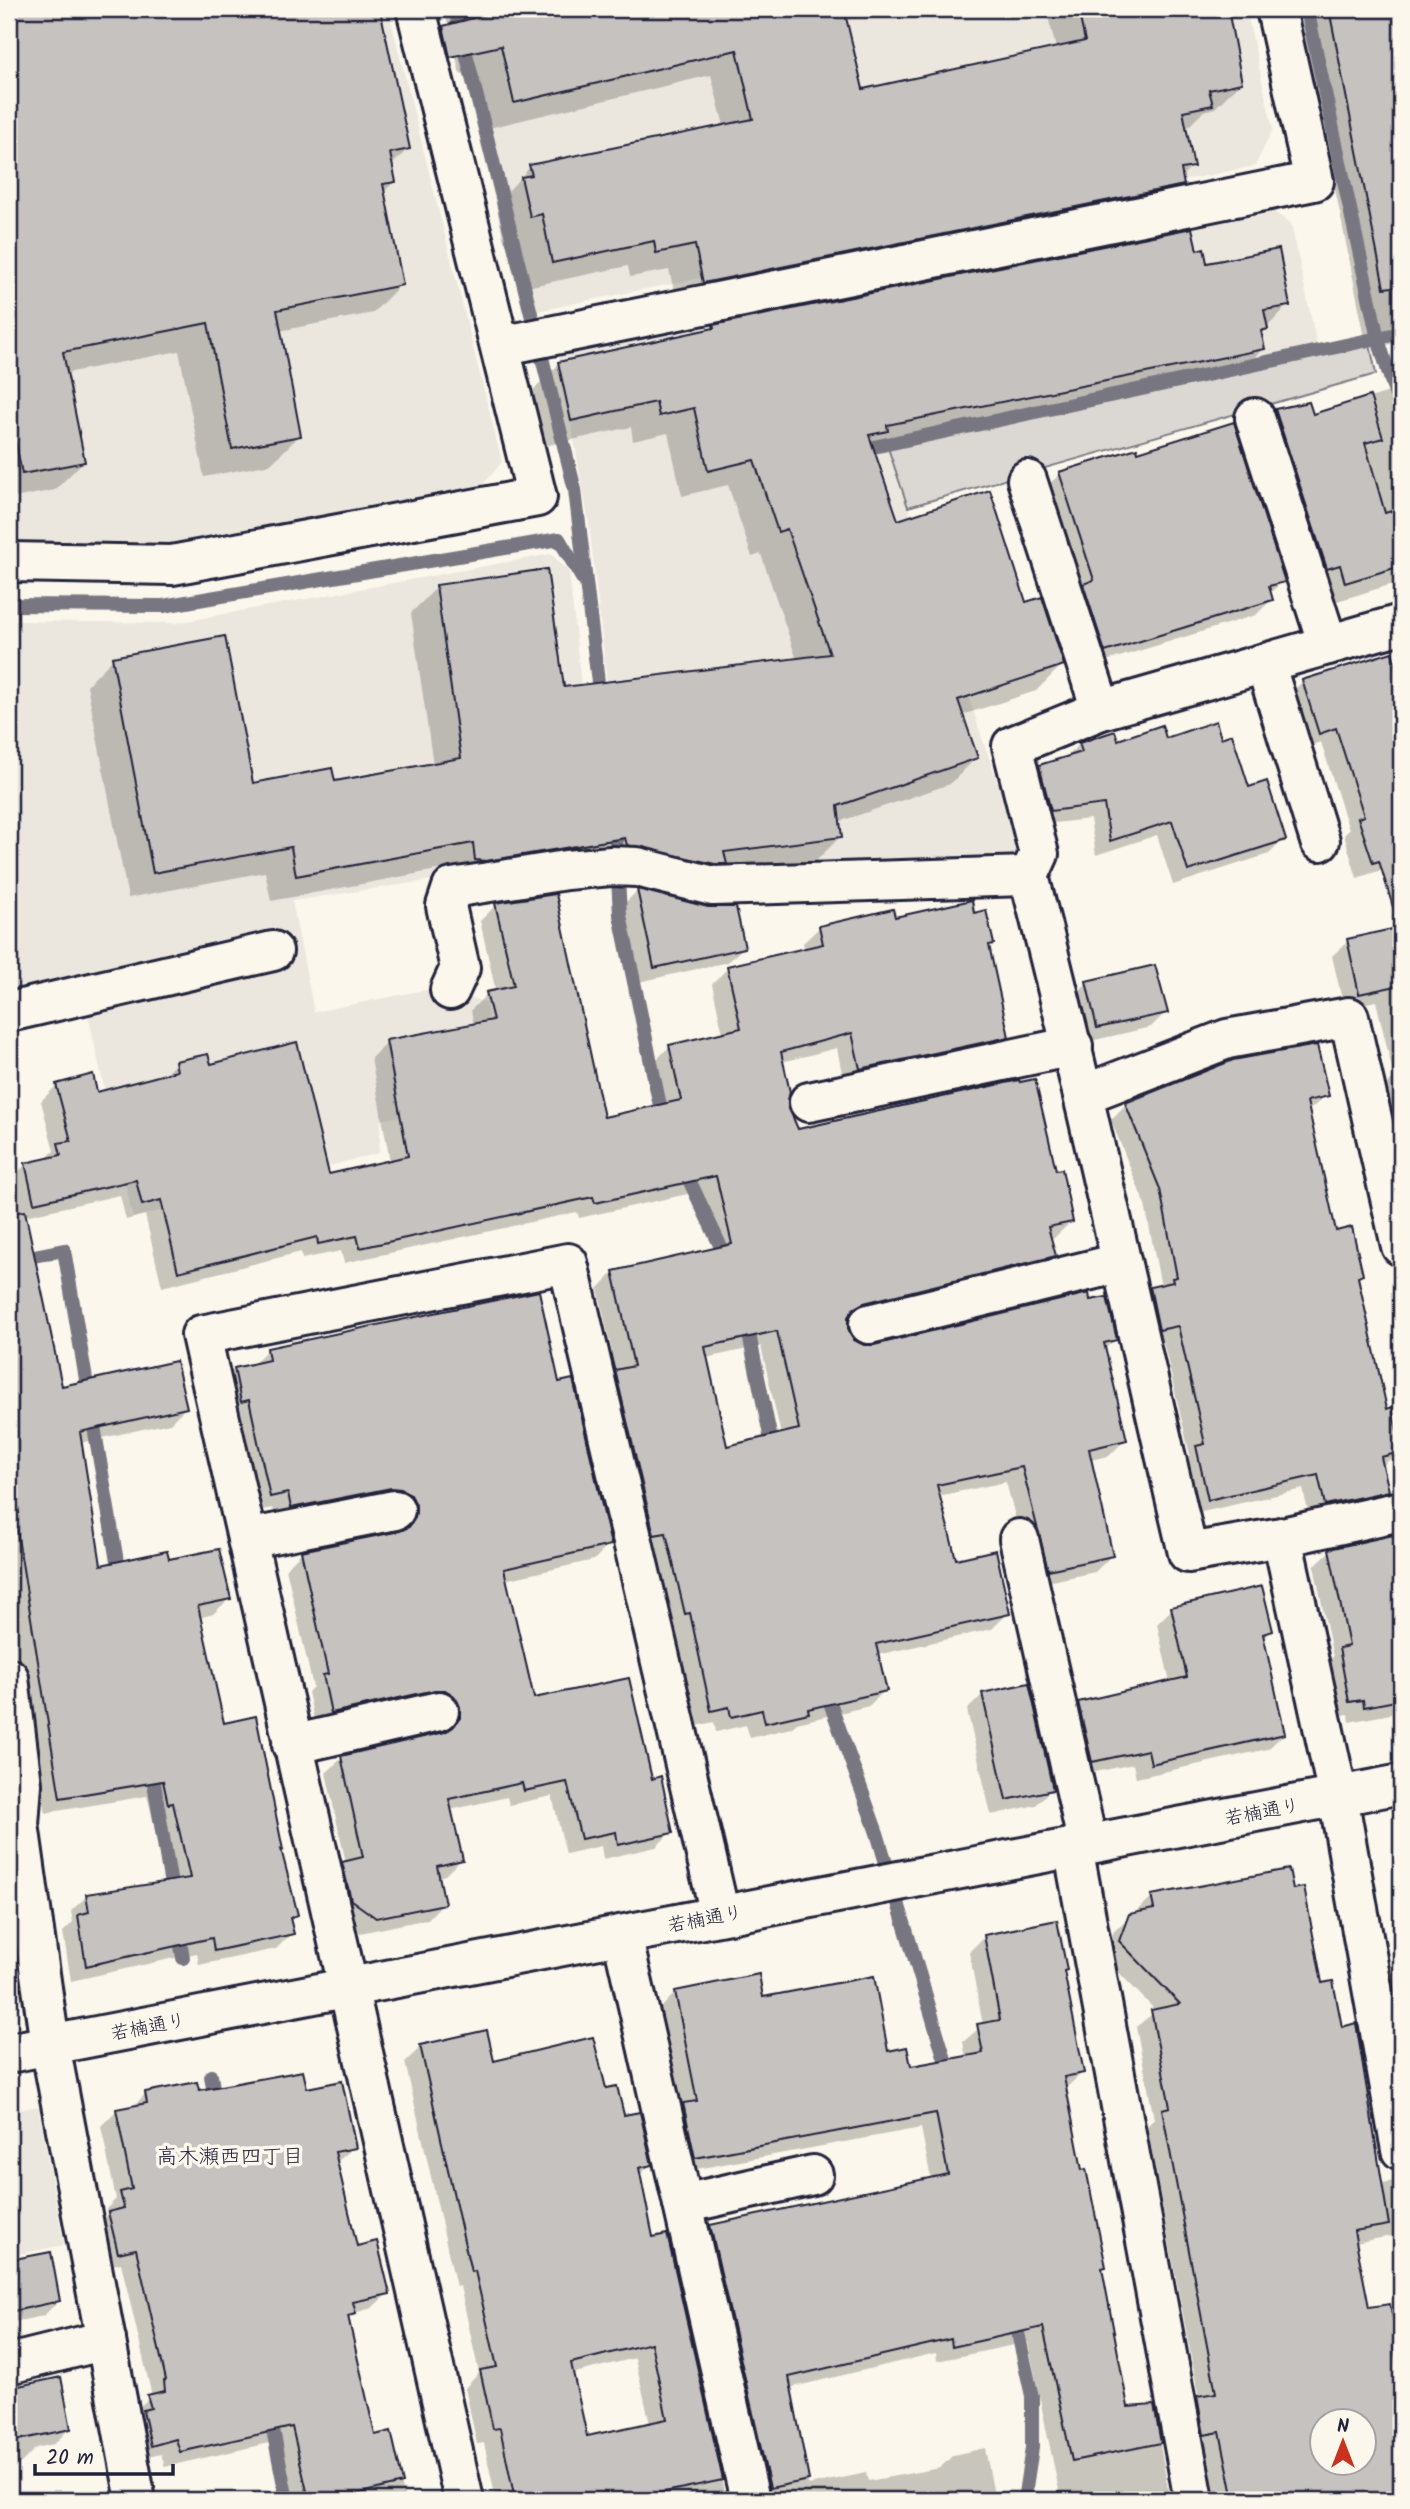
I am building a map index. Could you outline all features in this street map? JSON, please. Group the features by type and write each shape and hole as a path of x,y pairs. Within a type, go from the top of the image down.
{"street":[{"path":"9,562 172,565 537,497 509,344 416,9"},
{"path":"509,344 1314,181 1276,9"},
{"path":"1255,418 1328,645"},
{"path":"1027,480 1101,710"},
{"path":"1401,624 1101,710 1012,746 1039,854 1029,876 1085,1094 1120,1263 1188,1553 1282,1537 1401,1511"},
{"path":"1265,663 1320,841"},
{"path":"450,990 460,968 446,906 452,888 566,870 624,867 713,886 1029,876"},
{"path":"9,1012 273,951"},
{"path":"1085,1094 1227,1039 1349,1017 1401,1246"},
{"path":"809,1102 1073,1046"},
{"path":"464,2500 346,1987 201,1335 568,1263 720,1915"},
{"path":"869,1324 1120,1263"},
{"path":"247,1539 395,1510"},
{"path":"1282,1537 1393,2060 1401,2150"},
{"path":"1019,1539 1081,1846 1194,2500"},
{"path":"9,1678 22,1784 14,1825 50,2045 136,2500"},
{"path":"292,1745 439,1711"},
{"name":"若楠通り","path":"9,2053 1401,1784"},
{"path":"622,1935 750,2500"},
{"path":"683,2204 813,2175"},
{"path":"9,2364 106,2340"}],"shaded area":[{"path":"9,9 388,9 502,462 475,494 184,543 9,543"},
{"path":"463,9 1246,9 1273,129 1255,166 537,311"},
{"path":"1314,9 1401,9 1401,329 1383,332"},
{"path":"1264,206 1291,223 1319,355 889,448 983,741 1022,849 1009,866 725,873 626,848 589,523 558,352"},
{"path":"1370,344 1376,374 908,507 888,448"},
{"path":"551,554 569,572 599,855 292,901 314,1012 430,989 486,1002 498,1094 381,1120 379,1153 133,1218 87,1010 9,1028 9,621 176,623"},
{"path":"38,2106 64,2245 9,2256 9,2112"}],"building":[{"path":"9,9 380,9 410,149 390,153 396,182 383,184 403,285 277,310 301,436 232,449 208,323 63,352 85,462 22,474 9,408"},
{"path":"492,9 844,9 863,89 1085,41 1078,9 1228,9 1242,83 1209,90 1213,105 1183,111 1194,167 1181,169 1184,185 703,283 695,245 656,253 654,241 552,263 542,214 530,217 521,177 532,175 529,165 753,119 737,50 514,103 501,46 450,57 443,26 493,13"},
{"path":"1329,9 1401,9 1401,286 1384,288"},
{"path":"1192,228 1197,250 1204,248 1207,263 1279,249 1290,306 1264,310 1268,329 1261,331 1265,349 887,425 888,431 869,435 898,520 990,490 1026,602 1042,597 1064,665 958,700 978,758 838,806 842,837 724,852 727,864 715,864 627,845 625,838 486,861 475,860 473,843 296,876 291,847 153,873 112,657 225,636 253,783 332,768 335,781 461,758 436,585 547,569 564,687 830,654 787,529 778,532 754,460 708,471 694,408 659,416 656,402 571,421 558,362 714,328 713,325"},
{"path":"1370,396 1383,438 1365,443 1385,513 1401,508 1401,566 1345,583 1340,565 1327,569 1275,409 1309,402 1313,414"},
{"path":"1234,422 1285,582 1269,586 1273,600 1105,652 1083,584 1094,580 1059,472 1137,448 1138,452"},
{"path":"1392,652 1401,682 1401,906 1393,907 1379,861 1373,863 1358,818 1364,816 1336,728 1319,734 1302,680"},
{"path":"1216,721 1221,738 1232,734 1249,787 1267,781 1286,840 1188,871 1172,821 1110,841 1104,804 1051,811 1039,765 1082,752 1079,743 1115,731 1118,740 1162,725 1166,738"},
{"path":"637,889 708,907 736,907 745,948 654,968"},
{"path":"556,894 604,1117 681,1100 669,1045 741,1028 727,966 823,944 819,926 893,909 895,917 972,900 974,913 986,910 994,944 989,945 1009,1037 860,1069 852,1033 781,1052 790,1092 788,1106 798,1129 1019,1080 1035,1079 1056,1170 1062,1169 1073,1222 1048,1227 1056,1256 864,1303 853,1309 848,1317 848,1328 854,1340 864,1345 874,1345 1089,1293 1090,1300 1107,1297 1117,1340 1104,1343 1127,1440 1089,1449 1113,1556 1048,1570 1022,1467 937,1485 956,1559 996,1550 1010,1614 876,1644 887,1691 808,1709 809,1713 765,1723 762,1710 731,1717 729,1707 711,1711 690,1613 685,1614 666,1533 654,1535 615,1370 634,1366 613,1271 732,1244 716,1176 595,1203 593,1197 360,1248 357,1236 318,1244 317,1237 178,1272 161,1200 142,1205 136,1180 34,1203 25,1163 61,1155 58,1143 71,1141 56,1084 93,1074 97,1092 177,1071 175,1061 208,1054 211,1064 297,1042 329,1174 408,1156 386,1040 493,1020 486,992 514,986 495,903","holes":["777,1331 799,1429 727,1446 705,1347"]},
{"path":"1401,927 1401,985 1359,994 1347,939"},
{"path":"1155,965 1168,1013 1097,1028 1086,981"},
{"path":"1317,1045 1329,1096 1307,1101 1336,1231 1352,1227 1363,1275 1358,1277 1387,1409 1392,1407 1401,1452 1381,1457 1389,1491 1325,1505 1318,1475 1208,1500 1196,1446 1205,1444 1178,1326 1159,1330 1150,1287 1173,1282 1172,1278 1177,1277 1160,1189 1125,1103 1233,1060"},
{"path":"25,1211 62,1386 176,1361 187,1408 80,1432 101,1565 167,1551 169,1559 219,1549 231,1599 198,1606 224,1723 256,1716 283,1850 281,1849 298,1915 290,1918 294,1934 214,1951 212,1938 86,1966 78,1915 89,1912 86,1894 190,1878 173,1803 168,1804 163,1781 60,1798 14,1513 19,1513 9,1452 9,1213"},
{"path":"539,1291 559,1382 573,1379 611,1545 504,1569 534,1698 629,1678 652,1779 661,1776 673,1833 618,1845 616,1832 581,1839 567,1782 524,1791 522,1783 449,1799 463,1860 437,1866 445,1904 376,1918 351,1900 342,1862 363,1857 341,1756 445,1732 460,1718 460,1707 454,1696 445,1690 435,1690 331,1713 323,1675 328,1674 301,1551 400,1531 409,1527 415,1518 416,1505 411,1495 401,1489 391,1488 291,1508 288,1493 270,1497 249,1400 241,1402 234,1368 269,1360 267,1348"},
{"path":"1398,1534 1401,1549 1401,1700 1364,1707 1363,1700 1349,1702 1339,1648 1349,1646 1329,1549"},
{"path":"1262,1586 1273,1631 1263,1634 1285,1734 1151,1764 1148,1750 1092,1762 1078,1702 1187,1677 1171,1607"},
{"path":"1029,1683 1053,1790 1006,1800 982,1693"},
{"path":"1289,1869 1293,1889 1304,1887 1322,1983 1333,1981 1342,2027 1356,2023 1389,2225 1354,2231 1369,2307 1390,2304 1399,2347 1394,2348 1401,2386 1401,2500 1234,2500 1220,2432 1204,2435 1197,2396 1216,2393 1162,2109 1170,2107 1151,2010 1180,2004 1119,1941 1129,1914 1154,1909 1151,1895"},
{"path":"1057,1920 1084,2073 1064,2077 1082,2170 1086,2169 1106,2267 1102,2268 1128,2407 1154,2405 1161,2443 1072,2461 1043,2327 952,2347 951,2339 789,2377 809,2480 770,2488 710,2225 948,2174 936,2113 695,2158 683,2103 697,2101 675,1991 759,1974 763,1997 874,1976 888,2051 907,2047 911,2066 983,2053 977,2024 1000,2020 984,1935"},
{"path":"487,2030 494,2061 593,2037 606,2088 617,2086 624,2115 640,2112 652,2165 639,2168 653,2237 667,2234 723,2480 626,2500 515,2500 500,2428 493,2429 480,2370 497,2367 475,2271 471,2272 420,2045","holes":["651,2343 667,2419 587,2436 571,2363"]},
{"path":"303,2071 307,2088 342,2081 356,2148 335,2152 357,2246 377,2241 390,2294 353,2302 356,2314 348,2316 375,2435 391,2431 403,2483 356,2494 357,2500 309,2500 292,2427 180,2452 176,2439 151,2446 143,2410 151,2408 147,2395 165,2391 166,2380 136,2249 118,2253 108,2212 124,2208 120,2192 132,2189 116,2109 147,2103 145,2092 197,2082 199,2090"},
{"path":"51,2252 60,2301 9,2312 9,2260"},
{"path":"61,2377 71,2429 9,2442 9,2388"}],"waterway":[{"path":"455,9 575,490 600,699"},
{"path":"1307,9 1378,339 1401,412"},
{"path":"855,451 1401,333"},
{"path":"9,605 163,606 559,539 582,578"},
{"path":"615,820 620,915 663,1120"},
{"path":"682,1165 729,1264"},
{"path":"9,1261 64,1250 120,1579"},
{"path":"746,1320 774,1454"},
{"path":"824,1686 877,1833 950,2076"},
{"path":"151,1765 173,1897"},
{"path":"178,1927 183,1958"},
{"path":"211,2076 216,2105"},
{"path":"1014,2315 1032,2396 1032,2448 1024,2500"},
{"path":"270,2415 287,2500"}],"district":[{"name":"高木瀬西四丁目","path":"230,2156"}]}
